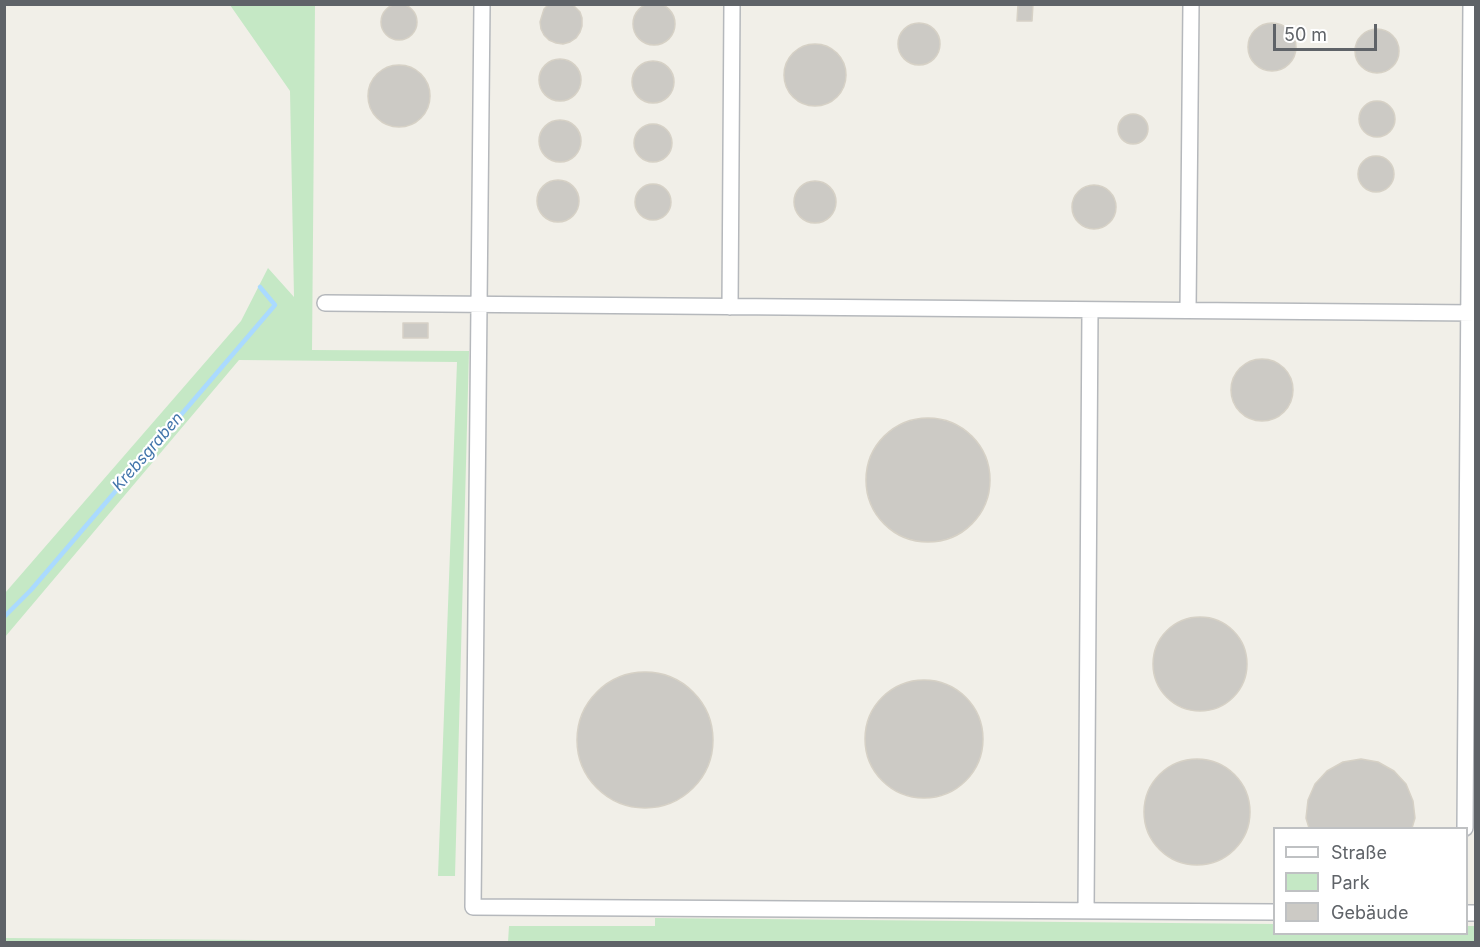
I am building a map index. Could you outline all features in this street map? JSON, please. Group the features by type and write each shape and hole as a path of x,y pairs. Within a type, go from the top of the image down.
{"street":[{"path":"482,4 473,907 1273,912"},
{"path":"729,307 732,4"},
{"path":"1188,310 1191,4"},
{"path":"1465,827 1471,737 1471,4"},
{"path":"325,303 1472,313"},
{"path":"1086,910 1090,310"}],"green space":[{"path":"230,5 315,5 312,350 469,351 455,876 438,876 457,362 239,360 5,637 5,593 241,321 268,268 294,297 290,91"},
{"path":"655,918 1273,924 1273,935 1468,935 1468,926 1475,926 1476,942 508,942 509,926 655,926"},
{"path":"5,938 508,942 4,942"}],"building":[{"path":"654,3 669,9 675,24 669,39 654,45 639,39 633,24 639,9"},
{"path":"399,4 412,9 417,22 412,35 399,40 386,35 381,22 386,9"},
{"path":"549,4 572,4 580,12 582,18 580,32 576,38 563,44 549,40 541,29 540,22 544,9"},
{"path":"1018,4 1033,4 1032,21 1017,21"},
{"path":"919,23 927,24 934,29 939,36 939,52 934,59 927,64 919,65 911,64 904,59 899,52 898,44 899,36 904,29 911,24"},
{"path":"1267,23 1277,23 1292,33 1296,47 1295,56 1286,67 1277,71 1267,71 1252,61 1248,52 1248,42 1258,27"},
{"path":"1377,29 1386,30 1393,35 1398,42 1398,60 1393,67 1386,72 1377,73 1368,72 1361,67 1356,60 1355,51 1356,42 1361,35 1368,30"},
{"path":"809,44 821,44 837,53 844,63 846,75 844,87 837,97 821,106 809,106 798,101 789,92 784,81 784,69 789,58 798,49"},
{"path":"560,59 568,60 575,65 580,72 580,88 575,95 568,100 560,101 552,100 545,95 540,88 539,80 540,72 545,65 552,60"},
{"path":"653,61 661,62 668,67 673,74 673,90 668,97 661,102 653,103 645,102 638,97 633,90 632,82 633,74 638,67 645,62"},
{"path":"399,65 416,70 421,74 425,79 430,96 425,113 421,118 416,122 399,127 382,122 377,118 373,113 368,96 373,79 377,74 382,70"},
{"path":"1377,101 1390,106 1395,119 1390,132 1377,137 1364,132 1359,119 1364,106"},
{"path":"1133,114 1144,118 1148,129 1144,140 1133,144 1122,140 1118,129 1122,118"},
{"path":"560,120 568,121 575,126 580,133 580,149 575,156 568,161 560,162 552,161 545,156 540,149 539,141 540,133 545,126 552,121"},
{"path":"653,124 666,130 672,143 666,156 653,162 640,156 634,143 640,130"},
{"path":"1376,156 1389,161 1394,174 1389,187 1376,192 1363,187 1358,174 1363,161"},
{"path":"558,180 566,181 573,186 578,193 578,209 573,216 566,221 558,222 550,221 543,216 538,209 537,201 538,193 543,186 550,181"},
{"path":"815,181 823,182 830,187 835,194 835,210 830,217 823,222 815,223 807,222 800,217 795,210 794,202 795,194 800,187 807,182"},
{"path":"653,184 666,189 671,202 666,215 653,220 640,215 635,202 640,189"},
{"path":"1094,185 1103,186 1110,191 1115,198 1115,216 1110,223 1103,228 1094,229 1085,228 1078,223 1073,216 1072,207 1073,198 1078,191 1085,186"},
{"path":"403,323 428,323 428,338 403,338"},
{"path":"1262,359 1279,364 1284,368 1288,373 1293,390 1288,407 1284,412 1279,416 1262,421 1245,416 1240,412 1236,407 1231,390 1236,373 1240,368 1245,364"},
{"path":"928,418 952,423 972,436 985,456 990,480 985,504 972,524 952,537 928,542 904,537 884,524 871,504 866,480 871,456 884,436 904,423"},
{"path":"1200,617 1218,621 1233,631 1243,646 1247,664 1243,682 1233,697 1218,707 1200,711 1182,707 1167,697 1157,682 1153,664 1157,646 1167,631 1182,621"},
{"path":"645,672 671,677 683,683 693,692 702,702 708,714 713,740 708,766 702,778 693,788 683,797 671,803 645,808 619,803 607,797 597,788 588,778 582,766 577,740 582,714 588,702 597,692 607,683 619,677"},
{"path":"924,680 947,685 966,697 978,716 983,739 978,762 966,781 947,793 924,798 901,793 882,781 870,762 865,739 870,716 882,697 901,685"},
{"path":"1197,759 1217,763 1234,775 1246,792 1250,812 1246,832 1234,849 1217,861 1197,865 1177,861 1160,849 1148,832 1144,812 1148,792 1160,775 1177,763"},
{"path":"1361,759 1378,762 1394,771 1406,784 1413,801 1415,818 1412,827 1309,827 1306,818 1308,800 1315,784 1327,771 1343,762"}],"waterway":[{"name":"Krebsgraben","path":"4,617 31,590 275,305 260,287"}]}
